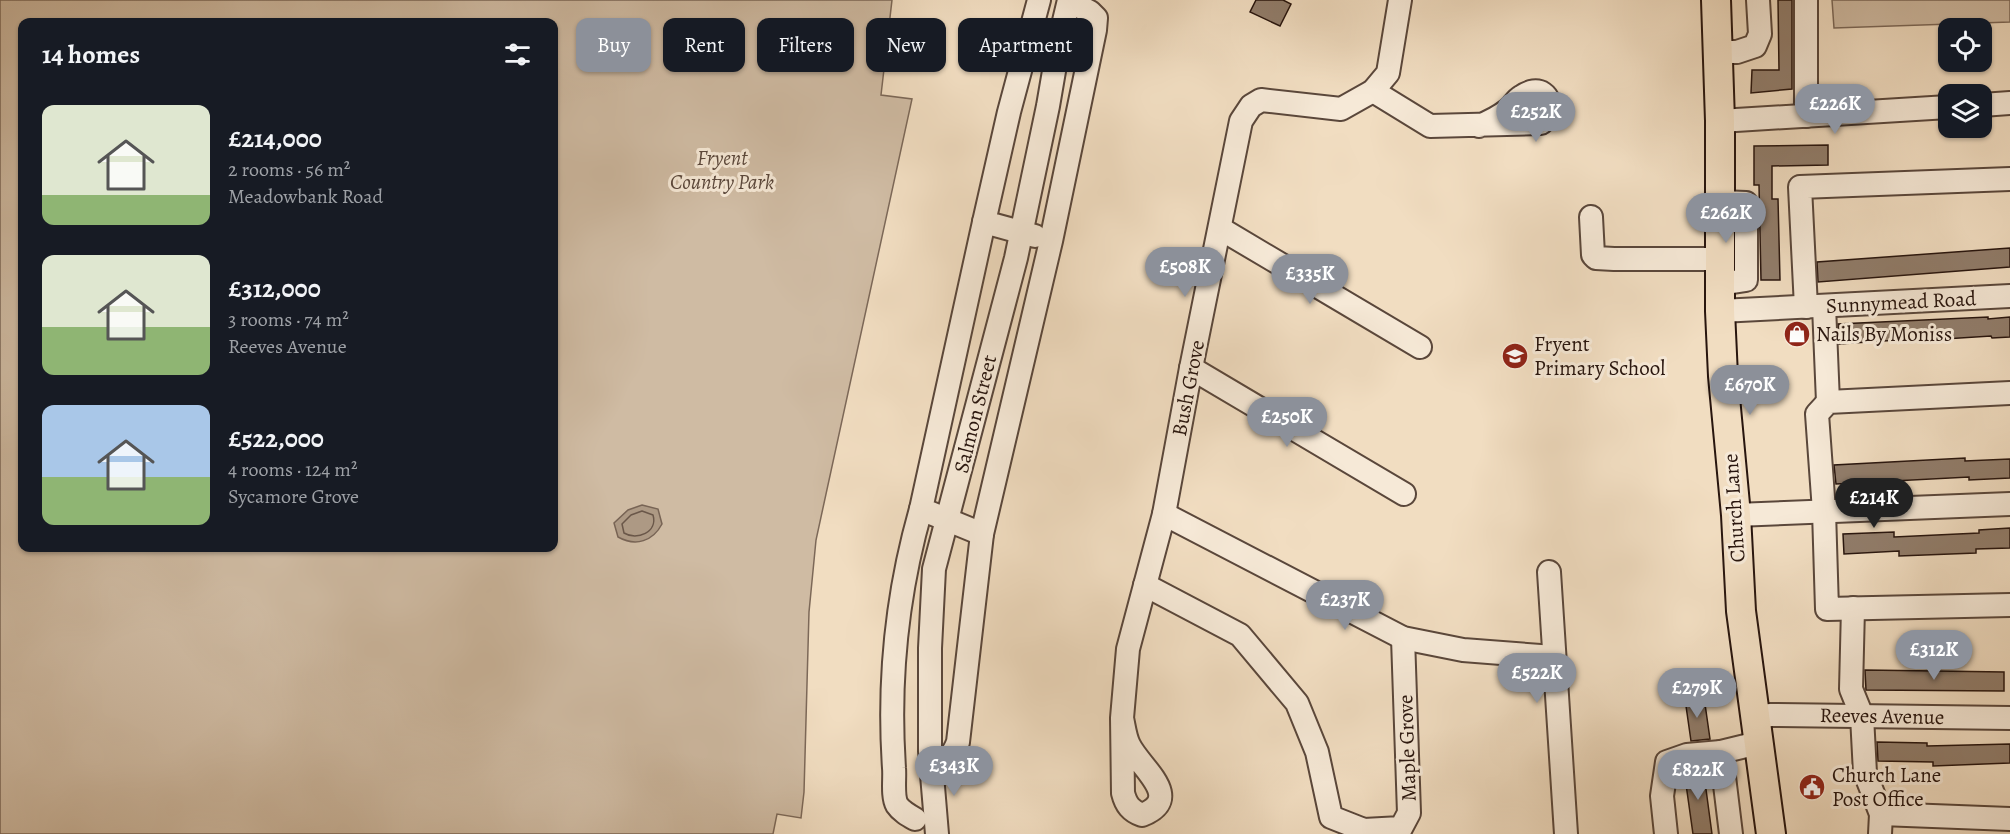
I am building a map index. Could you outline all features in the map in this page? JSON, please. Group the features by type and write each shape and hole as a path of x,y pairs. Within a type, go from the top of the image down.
{"main road":[{"name":"Church Lane","path":"1716,0 1723,376 1736,515 1741,610 1771,834"}],"street":[{"path":"923,827 896,804 893,752 896,627 904,578 1008,111 1039,0"},
{"path":"931,763 939,763 948,759 958,742 982,534 1051,241 1095,30 1096,18 1069,0"},
{"name":"Salmon Street","path":"923,827 931,763 930,648 934,569 1016,258 1069,0"},
{"name":"Bush Grove","path":"1122,718 1128,649 1164,514 1191,368 1242,122 1251,106 1261,100 1341,109 1373,91 1388,73 1400,0"},
{"path":"1718,52 1737,52 1755,46 1760,34 1758,0"},
{"path":"1806,0 1806,116"},
{"path":"1373,91 1430,126 1479,126"},
{"path":"1992,104 2010,103"},
{"path":"1048,106 1077,111"},
{"path":"1720,121 1938,108"},
{"path":"1828,402 1800,187 2010,179"},
{"name":"Sunnymead Road","path":"1592,217 1593,255 1596,258 1614,259 1815,306 2010,296"},
{"path":"984,222 1051,241"},
{"path":"1221,229 1420,346"},
{"path":"1191,368 1404,494"},
{"path":"2010,393 1828,402 1817,414 1824,511 1827,609 2010,605"},
{"path":"1736,515 2010,504"},
{"path":"921,509 982,534"},
{"path":"1164,514 1403,638 1463,650 1554,657"},
{"path":"1549,572 1566,834"},
{"name":"Maple Grove","path":"1145,585 1240,636 1297,703 1317,752 1331,817 1364,830 1401,828 1409,813 1403,638"},
{"path":"1853,608 1851,689 1862,716 1864,773 1880,824 2010,819"},
{"name":"Reeves Avenue","path":"1666,834 1662,796 1667,762 1687,755 1720,752 1756,730 1771,715 2010,718"},
{"path":"1720,752 1731,834"}],"green space":[{"name":"Fryent Country Park","path":"0,0 892,0 890,18 866,18 866,72 884,72 881,95 912,99 816,540 809,612 804,792 801,818 777,814 773,834 0,834"},
{"path":"1832,0 2010,0 2010,22 1992,23 1992,18 1938,18 1938,24 1834,28"}],"water":[{"path":"642,505 658,509 662,524 658,530 643,541 631,542 618,537 614,523 628,510"}],"building":[{"path":"1256,0 1283,0 1291,4 1280,26 1250,12"},
{"path":"1778,0 1792,0 1792,89 1751,93 1752,70 1779,70"},
{"path":"1828,145 1828,165 1772,166 1772,199 1778,199 1780,280 1761,280 1759,185 1754,185 1754,146"},
{"path":"2010,248 2010,267 1818,282 1817,262"},
{"path":"1988,317 1988,319 2010,317 2010,337 1913,341 1913,339 1839,344 1838,324"},
{"path":"1965,458 1965,461 2010,459 2010,478 1969,480 1969,477 1836,484 1834,465"},
{"path":"2010,528 2010,548 1976,549 1976,553 1899,556 1899,551 1844,554 1843,534 1894,532 1894,537 1979,533 1979,530"},
{"path":"1865,670 2004,672 2004,691 1866,690"},
{"path":"1704,697 1710,739 1691,741 1685,699"},
{"path":"1877,742 1927,743 1927,746 2010,744 2010,763 1933,766 1933,762 1878,761"},
{"path":"1703,767 1712,834 1693,834 1684,770"}],"place":[{"name":"Nails By Moniss","path":"1797,334"},
{"name":"Fryent Primary School","path":"1515,356"},
{"name":"Church Lane Post Office","path":"1812,787"}]}
